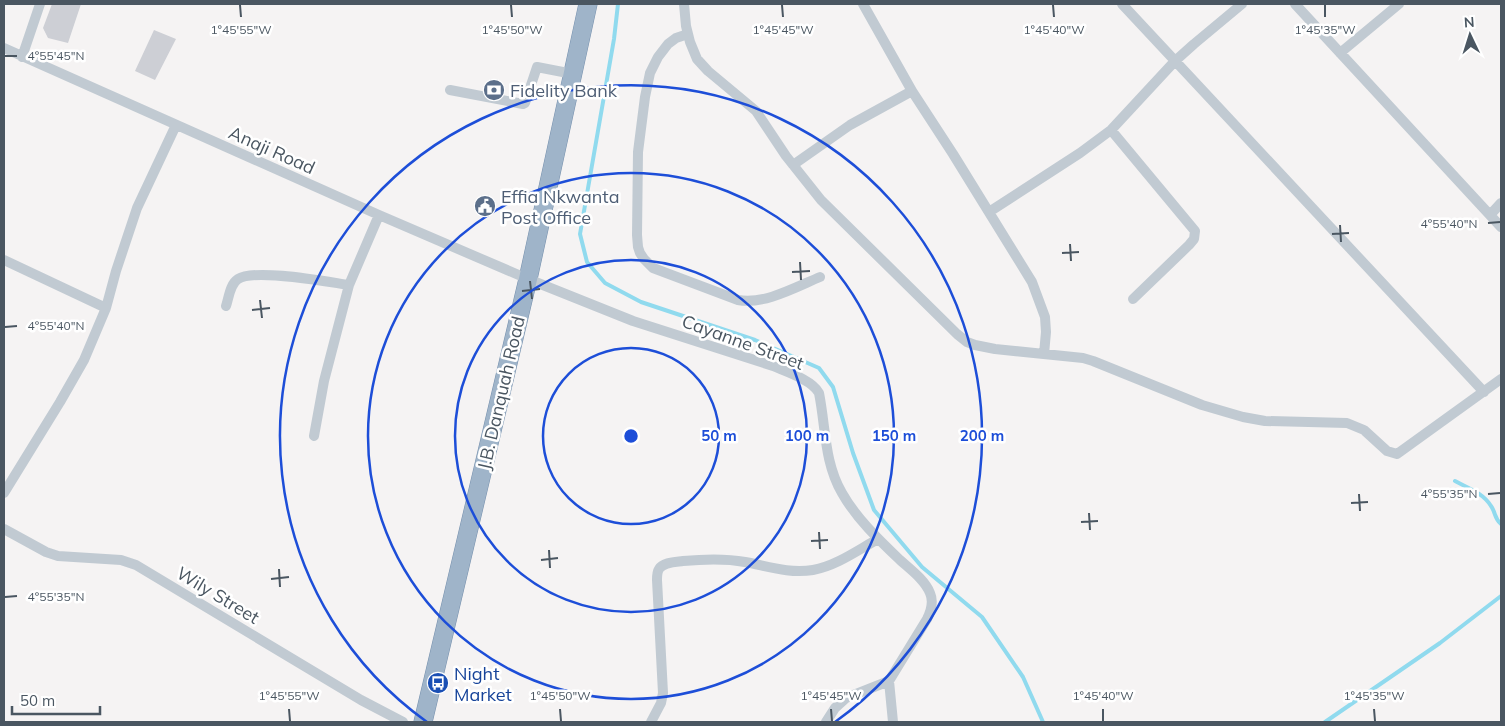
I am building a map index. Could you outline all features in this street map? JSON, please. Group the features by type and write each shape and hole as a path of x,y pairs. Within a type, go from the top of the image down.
{"highway":[{"name":"J.B. Danquah Road","path":"423,722 528,279 588,4"}],"street":[{"path":"22,57 40,4"},
{"path":"684,4 688,34 697,59 708,72 756,111 793,165 821,200 967,342 995,349 1083,358 1202,405 1242,417 1265,421 1347,423 1364,430 1387,451 1397,454 1501,379"},
{"path":"863,4 912,91 1032,282 1045,317 1044,354"},
{"path":"1122,4 1484,392"},
{"path":"989,212 1080,153 1110,130 1175,61 1242,4"},
{"path":"1295,4 1501,227"},
{"path":"1340,53 1400,4"},
{"path":"688,34 676,38 663,49 650,73 638,152 637,234 640,253 653,268 746,302 763,300 820,277"},
{"name":"Anaji Road","path":"4,48 379,215 528,279"},
{"path":"450,90 523,104 525,103 537,67 573,74"},
{"path":"793,165 850,125 912,91"},
{"path":"4,493 84,360 106,308 137,208 176,125"},
{"path":"1110,130 1195,231 1194,239 1189,245 1132,299"},
{"path":"1490,215 1501,203"},
{"path":"314,436 324,381 349,285 379,215"},
{"path":"4,260 106,308"},
{"path":"226,306 234,283 244,276 294,277 349,285"},
{"name":"Cayanne Street","path":"528,279 633,321 773,366 817,389 830,469 836,482 849,505 878,539 924,584 931,595 932,602 928,619 889,681"},
{"name":"Wily Street","path":"4,529 46,552 58,556 104,558 121,560 136,565 361,700 404,722"},
{"path":"651,722 661,703 663,693 657,580 658,571 662,565 681,561 722,559 743,561 797,572 825,567 878,539"},
{"path":"826,722 835,708 846,698 889,681 893,722"}],"building":[{"path":"52,4 81,4 68,43 48,38 43,28"},
{"path":"154,30 176,39 155,80 135,71"}],"waterway":[{"path":"618,4 614,39 580,234 587,262 605,283 641,302 755,340 819,368 833,387 853,453 874,510 922,567 982,617 1023,677 1043,722"},
{"path":"1455,481 1475,491 1488,501 1497,520 1501,524"},
{"path":"1325,722 1440,643 1501,596"}],"place":[{"name":"Fidelity Bank","path":"494,90"},
{"name":"Effia Nkwanta Post Office","path":"485,206"},
{"name":"Night Market","path":"438,683"}]}
